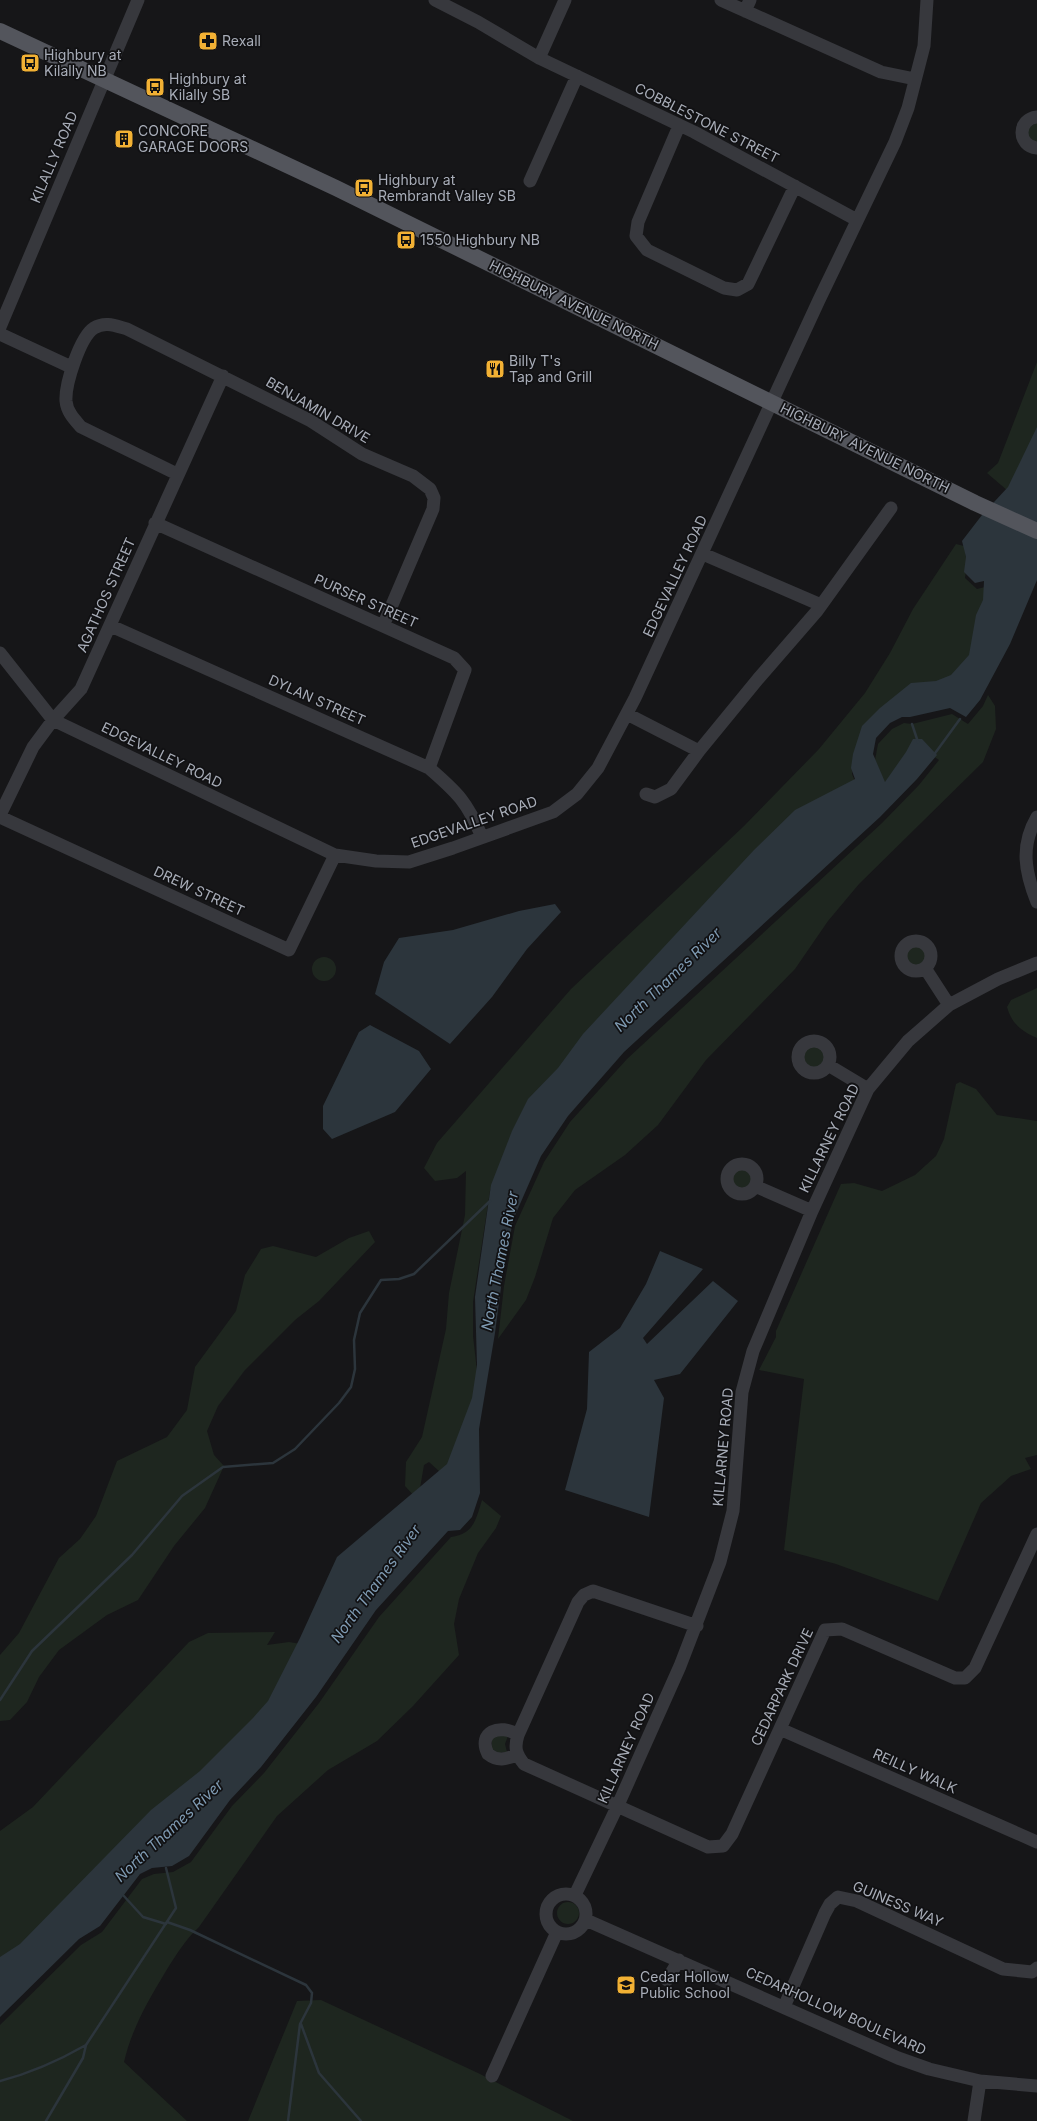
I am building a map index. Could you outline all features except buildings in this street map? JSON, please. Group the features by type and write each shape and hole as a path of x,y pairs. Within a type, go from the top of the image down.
{"main road":[{"name":"HIGHBURY AVENUE NORTH","path":"0,31 336,188 773,402 975,503 1037,531"}],"street":[{"name":"KILALLY ROAD","path":"0,328 103,80 138,0"},
{"name":"COBBLESTONE STREET","path":"434,0 478,22 539,58 679,126 857,220"},
{"path":"539,58 565,0"},
{"path":"721,0 747,5 881,72 915,79"},
{"name":"EDGEVALLEY ROAD","path":"0,653 53,720 335,855 376,861 410,862 553,812 577,794 598,768 627,714 703,554 857,220 895,142 908,108 924,46 927,0"},
{"path":"530,181 577,76"},
{"path":"1037,117 1024,123 1021,132 1024,142 1037,148"},
{"path":"679,126 638,222 636,236 647,250 724,288 737,290 748,284 795,186"},
{"name":"BENJAMIN DRIVE","path":"177,474 81,427 70,414 66,401 71,367 87,337 94,328 108,324 127,329 311,421 362,454 413,476 430,489 434,498 433,510 383,626"},
{"path":"0,334 71,367"},
{"name":"AGATHOS STREET","path":"0,816 33,747 53,720 81,689 111,626 177,474 223,376"},
{"path":"646,794 655,797 671,788 758,679 821,605 891,508"},
{"name":"PURSER STREET","path":"155,523 454,658 465,670 429,768"},
{"path":"703,554 821,605"},
{"name":"DYLAN STREET","path":"111,626 429,768 455,790 470,809 482,837"},
{"path":"627,714 699,751"},
{"name":"DREW STREET","path":"0,816 290,950 335,855"},
{"path":"1037,817 1029,831 1025,860 1037,902"},
{"name":"KILLARNEY ROAD","path":"575,1895 618,1805 697,1626 720,1562 733,1511 742,1392 753,1351 812,1211 868,1089 908,1041 949,1006 998,979 1037,963"},
{"path":"925,968 949,1006"},
{"path":"828,1065 868,1089"},
{"path":"755,1186 812,1211"},
{"name":"CEDARPARK DRIVE","path":"618,1805 708,1848 723,1846 732,1834 825,1630 842,1629 955,1678 965,1678 975,1668 1037,1534"},
{"path":"618,1805 524,1764 517,1755 515,1747 518,1735 578,1602 584,1595 593,1591 697,1626"},
{"path":"517,1755 504,1760 496,1759 488,1754 486,1742 491,1733 501,1728 511,1730 518,1735"},
{"name":"REILLY WALK","path":"780,1729 1037,1842"},
{"path":"568,1893 575,1895 582,1900 585,1906 586,1920 581,1928 575,1932 568,1934 557,1932 548,1924 546,1918 548,1904 557,1895 568,1893"},
{"name":"GUINESS WAY","path":"784,2007 825,1913 830,1904 838,1897 857,1901 1004,1969 1032,1972 1037,1968"},
{"name":"CEDARHOLLOW BOULEVARD","path":"586,1920 898,2058 929,2069 980,2081 1037,2086"},
{"path":"492,2076 557,1932"},
{"path":"668,1980 679,1960"},
{"path":"974,2121 980,2081"}],"shaded area":[{"path":"1037,123 1037,143 1031,142 1026,130 1028,127"},
{"path":"1037,362 1037,433 1008,491 987,473 998,463"},
{"path":"956,544 964,546 967,562 965,578 977,589 985,587 984,605 970,660 952,680 913,688 854,759 852,774 856,784 511,1135 490,1191 473,1302 473,1336 477,1371 472,1403 448,1468 440,1472 429,1462 424,1465 419,1494 415,1497 405,1486 406,1462 422,1437 446,1329 449,1293 465,1215 466,1171 457,1178 435,1181 424,1168 437,1143 571,989 744,826 819,749 865,693 890,653 913,609"},
{"path":"988,695 995,706 996,729 983,762 859,884 828,921 795,969 706,1060 658,1125 625,1155 575,1190 553,1218 535,1277 526,1300 498,1339 504,1286 515,1226 544,1162 570,1122 627,1059 882,823 919,785 939,760 933,756 887,788 875,760 878,744 892,729 904,723 912,724 952,714 968,724 983,706"},
{"path":"916,945 920,946 926,952 926,960 920,966 916,967 912,966 906,960 905,956 906,952 912,946"},
{"path":"324,957 329,958 335,964 335,974 329,980 324,981 319,980 313,974 312,969 313,964 319,958"},
{"path":"1037,988 1037,1038 1026,1033 1014,1022 1007,1007 1011,1000"},
{"path":"814,1046 818,1047 824,1053 824,1061 818,1067 814,1068 810,1067 804,1061 803,1057 804,1053 810,1047"},
{"path":"960,1082 976,1089 997,1115 1037,1121 1037,1455 1025,1458 1031,1469 1011,1476 981,1503 938,1601 836,1564 784,1550 804,1379 759,1370 776,1337 776,1331 841,1184 854,1183 882,1191 915,1175 936,1156 944,1139 956,1084"},
{"path":"742,1168 746,1169 752,1175 752,1183 746,1189 742,1190 738,1189 732,1183 731,1179 732,1175 738,1169"},
{"path":"369,1231 375,1242 319,1301 295,1320 245,1370 218,1406 207,1431 214,1455 224,1466 205,1508 174,1546 138,1600 107,1615 59,1650 39,1677 27,1702 10,1720 0,1721 0,1655 19,1633 59,1558 80,1539 96,1516 117,1461 167,1437 187,1410 195,1367 236,1311 245,1275 261,1249 273,1246 316,1257 349,1238"},
{"path":"482,1500 501,1516 496,1528 478,1553 459,1599 454,1624 459,1655 413,1706 377,1741 328,1770 277,1816 199,1927 177,1953 141,2015 131,2038 124,2062 187,2121 0,2121 0,2025 81,1945 102,1932 142,1879 154,1874 173,1872 191,1862 232,1806 264,1773 319,1703 379,1617 451,1537 465,1533 469,1529 476,1519"},
{"path":"275,1632 267,1645 289,1642 301,1644 268,1706 21,1949 0,1962 0,1831 33,1807 189,1642 208,1633"},
{"path":"494,1736 508,1736 505,1744 507,1752 498,1753 492,1749 492,1739"},
{"path":"568,1902 572,1903 578,1909 578,1917 572,1923 568,1924 564,1923 558,1917 557,1913 558,1909 564,1903"},
{"path":"321,2000 478,2073 573,2121 248,2121 297,2001"}],"water":[{"name":"North Thames River","path":"1037,427 1037,580 1010,644 980,700 966,717 950,708 910,717 902,717 890,723 876,738 873,754 885,782 906,752 913,739 922,739 937,755 917,779 880,817 624,1052 568,1116 541,1156 513,1220 502,1280 479,1429 480,1493 472,1517 460,1530 448,1531 376,1610 316,1697 261,1767 230,1800 189,1856 172,1866 152,1868 140,1874 100,1926 79,1939 0,2017 0,1957 20,1944 151,1810 200,1771 253,1718 268,1701 300,1638 337,1557 447,1464 472,1398 477,1365 475,1297 491,1185 512,1131 528,1099 558,1068 583,1034 754,850 795,810 855,779 851,768 853,754 862,726 880,708 911,683 936,681 951,675 969,655 976,615 983,600 984,581 975,583 964,572 966,557 962,541 982,515 1008,487"},
{"path":"555,904 561,912 527,949 492,997 450,1044 375,994 384,962 399,938 453,930 519,911"},
{"path":"370,1025 419,1051 431,1069 395,1112 332,1139 323,1129 323,1106 359,1032"},
{"path":"660,1251 703,1269 643,1338 647,1344 713,1281 738,1301 680,1374 654,1380 664,1398 649,1517 565,1490 587,1409 589,1352 620,1328 646,1284"}],"waterway":[{"name":"North Thames River","path":"933,756 960,719"},
{"path":"912,724 918,742"},
{"path":"0,1700 32,1651 132,1555 182,1496 223,1467 273,1463 295,1449 339,1403 351,1387 355,1369 354,1340 360,1313 381,1280 399,1279 414,1274 490,1201"},
{"path":"46,2121 83,2058 86,2045 176,1908 166,1868"},
{"path":"123,1895 143,1917 166,1924"},
{"path":"167,1922 190,1930 306,1985 312,1993 311,2003 300,2024 288,2121"},
{"path":"301,2024 319,2073 361,2121"},
{"path":"0,2081 44,2066 86,2045"}],"place":[{"name":"Rexall","path":"208,41"},
{"name":"Highbury at Kilally NB","path":"30,63"},
{"name":"Highbury at Kilally SB","path":"155,87"},
{"name":"CONCORE GARAGE DOORS","path":"124,139"},
{"name":"Highbury at Rembrandt Valley SB","path":"364,188"},
{"name":"1550 Highbury NB","path":"406,240"},
{"name":"Billy T's Tap and Grill","path":"495,369"},
{"name":"Cedar Hollow Public School","path":"626,1985"}]}
